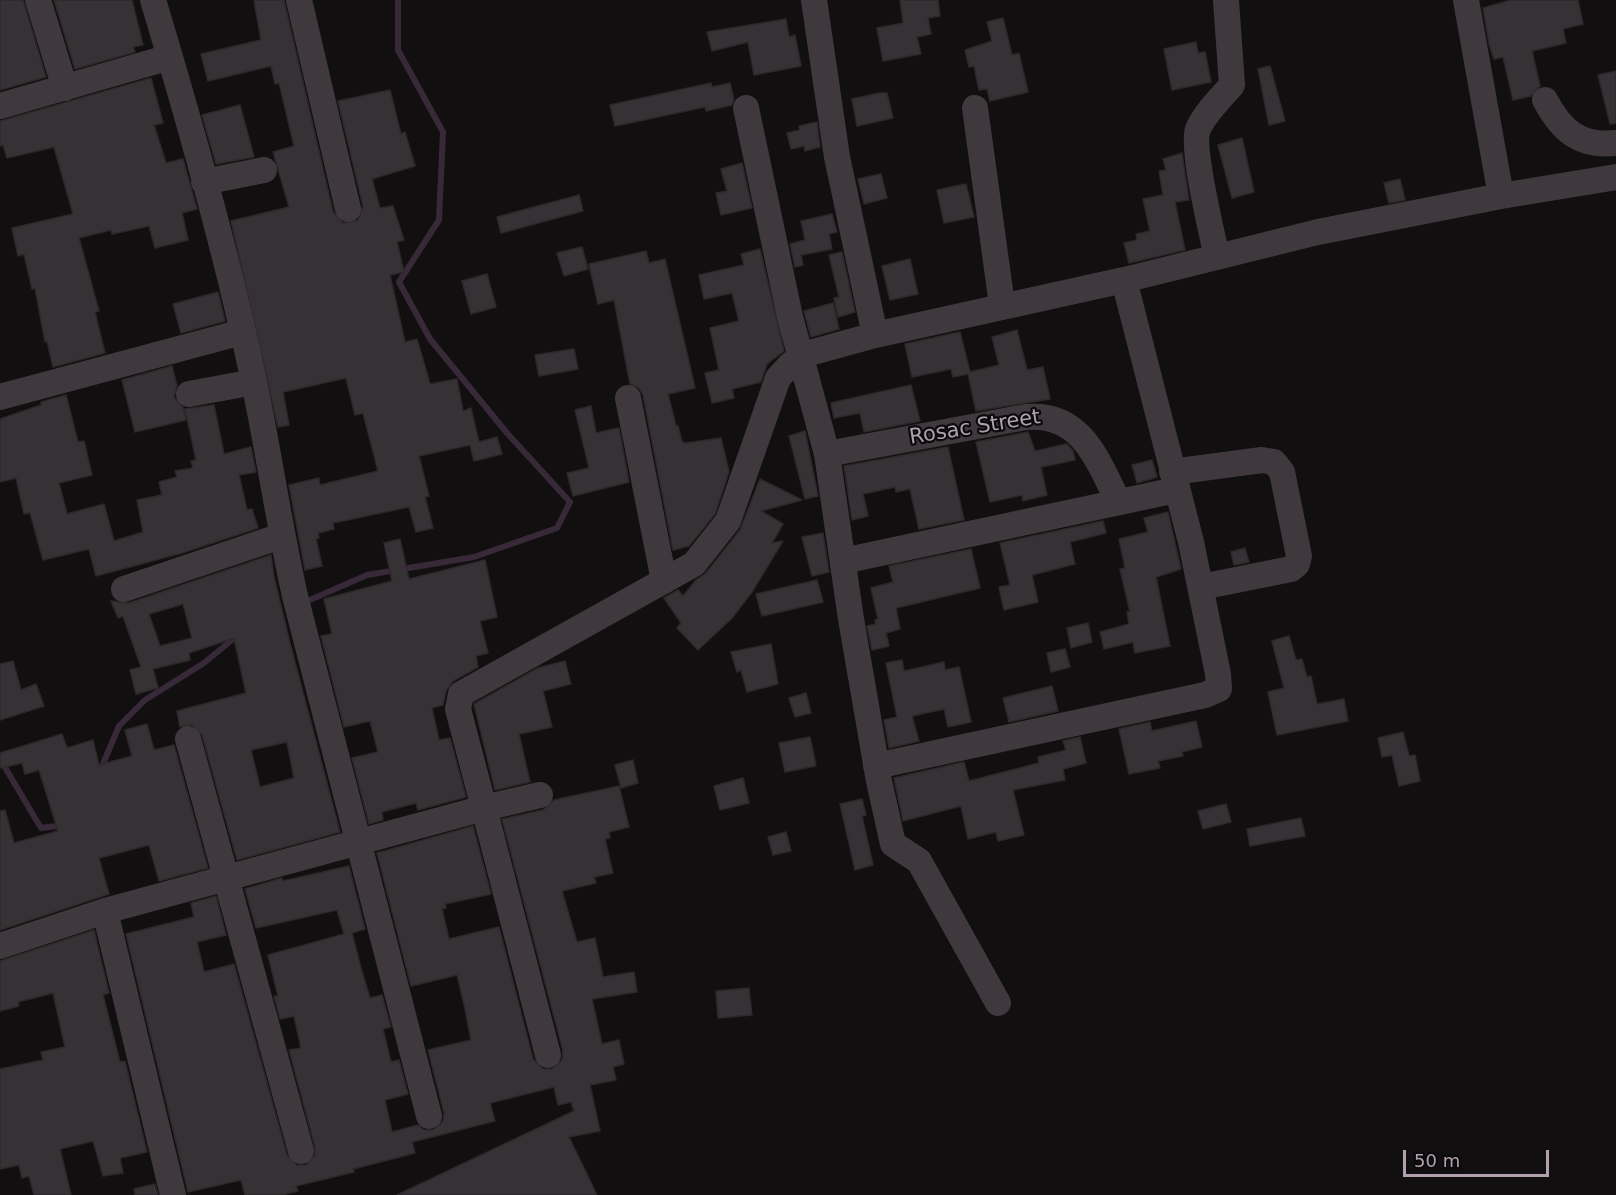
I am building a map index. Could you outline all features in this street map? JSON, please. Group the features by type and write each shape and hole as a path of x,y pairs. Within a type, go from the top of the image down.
{"street":[{"path":"38,0 65,88"},
{"path":"153,0 204,183 242,332 254,382 281,536 429,1116"},
{"path":"298,0 348,209"},
{"path":"814,0 837,157 875,335"},
{"path":"1466,0 1501,196"},
{"path":"1216,257 1204,196 1197,131 1211,109 1232,85 1231,43 1226,1"},
{"path":"0,106 170,57"},
{"path":"1545,100 1564,129 1587,140 1616,143"},
{"path":"746,108 784,293 826,454 876,766 892,844 919,861 998,1003"},
{"path":"975,108 1002,305"},
{"path":"204,183 264,170"},
{"path":"548,1054 457,704 484,669 694,564 728,521 772,390 785,370 800,357 875,335 1002,305 1124,280 1339,228 1501,196 1616,177"},
{"path":"876,766 1215,693 1219,689 1201,587 1124,280"},
{"path":"0,396 242,332"},
{"path":"189,394 254,382"},
{"path":"627,398 664,581"},
{"name":"Rosac Street","path":"826,454 1026,417 1051,417 1060,419 1079,436 1096,458 1118,501"},
{"path":"843,561 1118,501 1174,481 1262,460 1274,462 1282,472 1299,556 1297,564 1291,569 1201,587"},
{"path":"124,589 281,536"},
{"path":"188,739 228,878 301,1151"},
{"path":"0,946 105,911 484,808 540,795"},
{"path":"105,911 173,1195"}],"building":[{"path":"0,0 23,0 46,77 0,90"},
{"path":"54,0 132,0 143,45 133,47 135,52 75,69"},
{"path":"254,0 284,0 333,212 343,223 358,220 363,206 338,101 390,90 401,134 405,132 415,166 372,179 380,208 393,206 404,240 397,242 404,272 390,275 405,342 417,339 430,384 457,379 463,411 471,408 479,442 497,437 502,454 474,461 470,445 419,456 429,496 425,497 433,528 416,532 409,507 333,523 334,529 318,533 319,538 316,539 322,566 305,570 289,485 319,478 320,485 378,471 363,413 355,415 346,378 283,392 289,425 278,427 231,221 289,207 273,152 294,146 279,83 275,84 271,66 208,81 201,54 261,40"},
{"path":"900,0 938,0 940,16 928,18 931,34 917,37 921,54 883,61 877,28 903,23"},
{"path":"1511,0 1578,0 1583,24 1563,29 1566,43 1532,51 1540,86 1531,96 1513,100 1503,57 1494,59 1489,44 1483,8"},
{"path":"1003,18 1012,55 1019,53 1028,92 990,101 987,89 979,90 974,66 969,67 965,50 992,41 987,22"},
{"path":"786,19 789,37 795,35 801,66 754,75 748,42 712,51 707,32"},
{"path":"1196,42 1198,53 1205,52 1211,82 1172,90 1164,49"},
{"path":"1270,66 1285,121 1269,125 1258,69"},
{"path":"1616,71 1616,123 1610,124 1598,75"},
{"path":"151,78 163,123 154,125 166,163 183,159 197,209 182,213 188,240 155,248 149,226 112,234 111,230 79,238 99,311 95,312 105,353 53,367 47,341 45,342 35,288 32,289 24,254 18,256 12,228 73,214 54,147 7,158 3,145 0,146 0,121"},
{"path":"711,83 712,87 730,83 734,100 732,105 706,111 705,107 615,126 610,105"},
{"path":"887,93 893,118 857,126 852,99"},
{"path":"240,105 254,157 216,164 202,115"},
{"path":"817,122 820,147 805,151 804,146 791,149 787,133 800,130 799,126"},
{"path":"1242,138 1254,192 1232,198 1218,145"},
{"path":"1182,153 1189,200 1175,202 1185,250 1129,263 1124,243 1137,240 1136,234 1150,231 1143,199 1163,195 1159,171 1166,170 1163,159"},
{"path":"742,163 752,208 721,215 716,193 727,191 721,169"},
{"path":"881,174 887,198 864,204 858,179"},
{"path":"1400,179 1405,200 1389,203 1384,183"},
{"path":"966,184 974,217 944,223 937,190"},
{"path":"579,195 583,211 501,233 497,217"},
{"path":"832,214 837,232 829,234 832,249 801,255 803,265 795,267 790,244 805,240 801,221"},
{"path":"582,247 588,269 564,276 557,253"},
{"path":"760,249 784,351 767,364 761,382 732,389 734,398 712,403 705,373 719,370 710,328 739,321 732,293 704,299 699,275 744,265 741,254"},
{"path":"646,251 649,263 665,259 695,388 668,394 682,442 721,438 729,472 715,514 689,546 673,550 643,395 639,388 630,384 614,300 598,304 589,264"},
{"path":"842,252 855,312 838,317 834,298 839,297 829,255"},
{"path":"910,259 918,294 890,300 882,266"},
{"path":"487,274 496,307 471,314 462,281"},
{"path":"218,292 225,321 181,333 173,304"},
{"path":"833,303 839,329 811,337 804,311"},
{"path":"1017,330 1027,370 1043,367 1050,399 976,411 968,374 953,377 951,369 912,377 905,344 960,332 970,372 999,365 992,337"},
{"path":"574,349 578,369 539,376 535,355"},
{"path":"172,366 177,386 174,397 183,407 186,420 135,432 122,380"},
{"path":"911,385 920,421 864,432 860,413 834,418 831,403"},
{"path":"66,395 78,442 84,441 92,475 59,483 67,514 104,504 114,541 143,532 137,500 162,495 159,482 177,477 175,471 193,468 191,461 196,460 185,409 214,405 224,454 251,447 256,472 239,475 247,510 252,509 258,528 182,553 96,576 89,549 43,560 30,513 24,514 16,478 0,482 0,419 41,405 41,402"},
{"path":"591,406 596,433 619,428 629,482 573,496 567,473 589,468 575,410"},
{"path":"805,431 818,496 805,499 789,436"},
{"path":"1028,432 1035,451 1067,444 1073,451 1075,460 1041,467 1047,495 1023,501 1022,495 990,502 976,442"},
{"path":"948,447 964,520 919,529 910,489 896,492 895,487 863,494 868,516 852,520 844,466"},
{"path":"1152,460 1157,477 1137,483 1132,465"},
{"path":"760,479 802,500 761,511 783,524 772,543 783,541 752,592 732,618 698,650 677,628 681,623 664,598 678,590 683,596 696,580 706,573 740,530"},
{"path":"1168,512 1181,569 1156,577 1170,646 1135,653 1133,642 1104,649 1100,632 1129,624 1127,612 1130,612 1120,569 1125,568 1119,539 1148,532 1144,518"},
{"path":"1103,521 1106,533 1070,542 1075,564 1032,575 1038,602 1004,610 999,587 1010,585 1000,543"},
{"path":"823,533 829,572 812,576 802,537"},
{"path":"400,539 409,579 485,560 497,617 480,621 488,653 476,656 478,667 453,681 446,691 443,705 432,708 439,740 450,738 466,797 418,810 416,803 382,812 383,820 369,824 352,758 378,752 370,721 344,727 321,636 332,634 324,599 392,581 384,543"},
{"path":"1245,548 1249,562 1234,565 1231,552"},
{"path":"971,549 980,588 896,608 900,629 886,633 889,646 872,650 867,626 876,624 875,620 878,619 871,588 893,582 889,566"},
{"path":"271,555 290,643 340,832 237,860 202,735 192,725 180,727 177,711 246,693 234,638 189,653 190,660 153,669 158,688 136,694 130,670 141,667 123,616 118,618 111,601 129,603","holes":["183,604 192,638 160,646 149,614","287,742 294,778 260,787 251,750"]},
{"path":"817,580 823,602 762,616 756,594"},
{"path":"1088,623 1092,642 1071,648 1067,628"},
{"path":"1289,636 1296,660 1302,659 1307,677 1311,676 1317,704 1344,699 1348,721 1277,735 1268,692 1284,688 1272,641"},
{"path":"771,644 778,684 747,692 741,670 737,672 731,652"},
{"path":"1065,649 1070,667 1051,672 1047,653"},
{"path":"902,660 904,671 944,662 945,670 959,667 971,722 948,727 944,709 912,716 919,741 889,748 884,720 897,717 886,663"},
{"path":"13,661 21,690 36,684 44,706 0,720 0,664"},
{"path":"565,661 571,684 543,691 552,727 519,734 530,782 495,790 474,704 538,668"},
{"path":"1052,686 1058,711 1009,722 1003,698"},
{"path":"806,693 811,713 795,717 789,698"},
{"path":"1196,721 1202,747 1182,752 1183,756 1158,761 1160,768 1129,774 1119,729 1150,722 1152,731"},
{"path":"147,724 154,750 174,745 208,868 159,881 149,845 99,858 109,894 0,930 0,811 5,810 14,843 58,831 39,770 25,774 22,763 0,768 0,753 62,734 67,748 93,740 99,765 132,756 125,730"},
{"path":"1403,732 1409,756 1415,755 1420,781 1399,786 1392,755 1382,757 1378,738"},
{"path":"810,737 816,766 785,772 779,743"},
{"path":"1080,737 1086,763 1063,769 1065,780 1013,790 1024,835 998,841 996,832 968,839 961,806 903,821 894,778 964,762 969,781 1039,763 1038,757 1066,750 1063,741"},
{"path":"633,760 638,783 621,788 615,765"},
{"path":"743,778 749,803 720,810 714,786"},
{"path":"619,786 629,827 609,832 610,838 605,839 613,873 594,877 596,883 562,891 577,942 595,938 603,977 634,972 637,992 592,999 602,1044 619,1040 624,1064 613,1067 616,1080 590,1085 600,1131 569,1137 597,1195 397,1195 574,1111 571,1102 558,1105 554,1087 490,1103 495,1121 412,1142 415,1153 353,1169 354,1172 296,1186 298,1191 282,1195 245,1195 241,1180 188,1192 126,934 194,917 191,903 216,896 226,935 197,942 204,972 234,964 287,1155 297,1165 306,1165 315,1155 315,1147 289,1050 301,1048 294,1016 280,1019 274,996 278,996 268,955 344,934 337,910 256,928 245,889 282,878 283,881 349,866 365,929 352,933 361,968 370,998 382,995 391,1027 383,1029 391,1062 399,1060 408,1094 385,1100 392,1132 418,1125 424,1130 433,1130 443,1121 444,1113 428,1050 471,1040 465,1009 457,975 411,986 377,853 473,826 491,894 445,904 446,908 442,909 449,939 499,927 533,1059 543,1069 552,1069 562,1060 563,1051 502,819 543,810 554,800"},
{"path":"862,799 866,815 862,816 873,865 855,870 840,804"},
{"path":"1226,804 1231,822 1203,829 1198,811"},
{"path":"1301,818 1305,836 1250,846 1247,829"},
{"path":"786,832 791,851 773,855 768,837"},
{"path":"94,930 109,993 103,995 120,1062 125,1061 147,1152 120,1158 123,1173 103,1176 93,1141 60,1149 71,1195 34,1195 29,1176 22,1178 19,1165 0,1169 0,1069 43,1060 41,1052 65,1047 53,993 18,1002 19,1006 0,1011 0,961"},
{"path":"749,988 752,1015 718,1018 716,991"},
{"path":"155,1184 158,1195 135,1195 134,1189"}],"waterway":[{"path":"303,603 367,575 474,557 557,528 570,502 507,433 430,339 399,282 439,220 443,132 398,50 398,0"},
{"path":"100,771 119,726 145,700 204,663 238,635"},
{"path":"0,759 41,828 65,825"}]}
